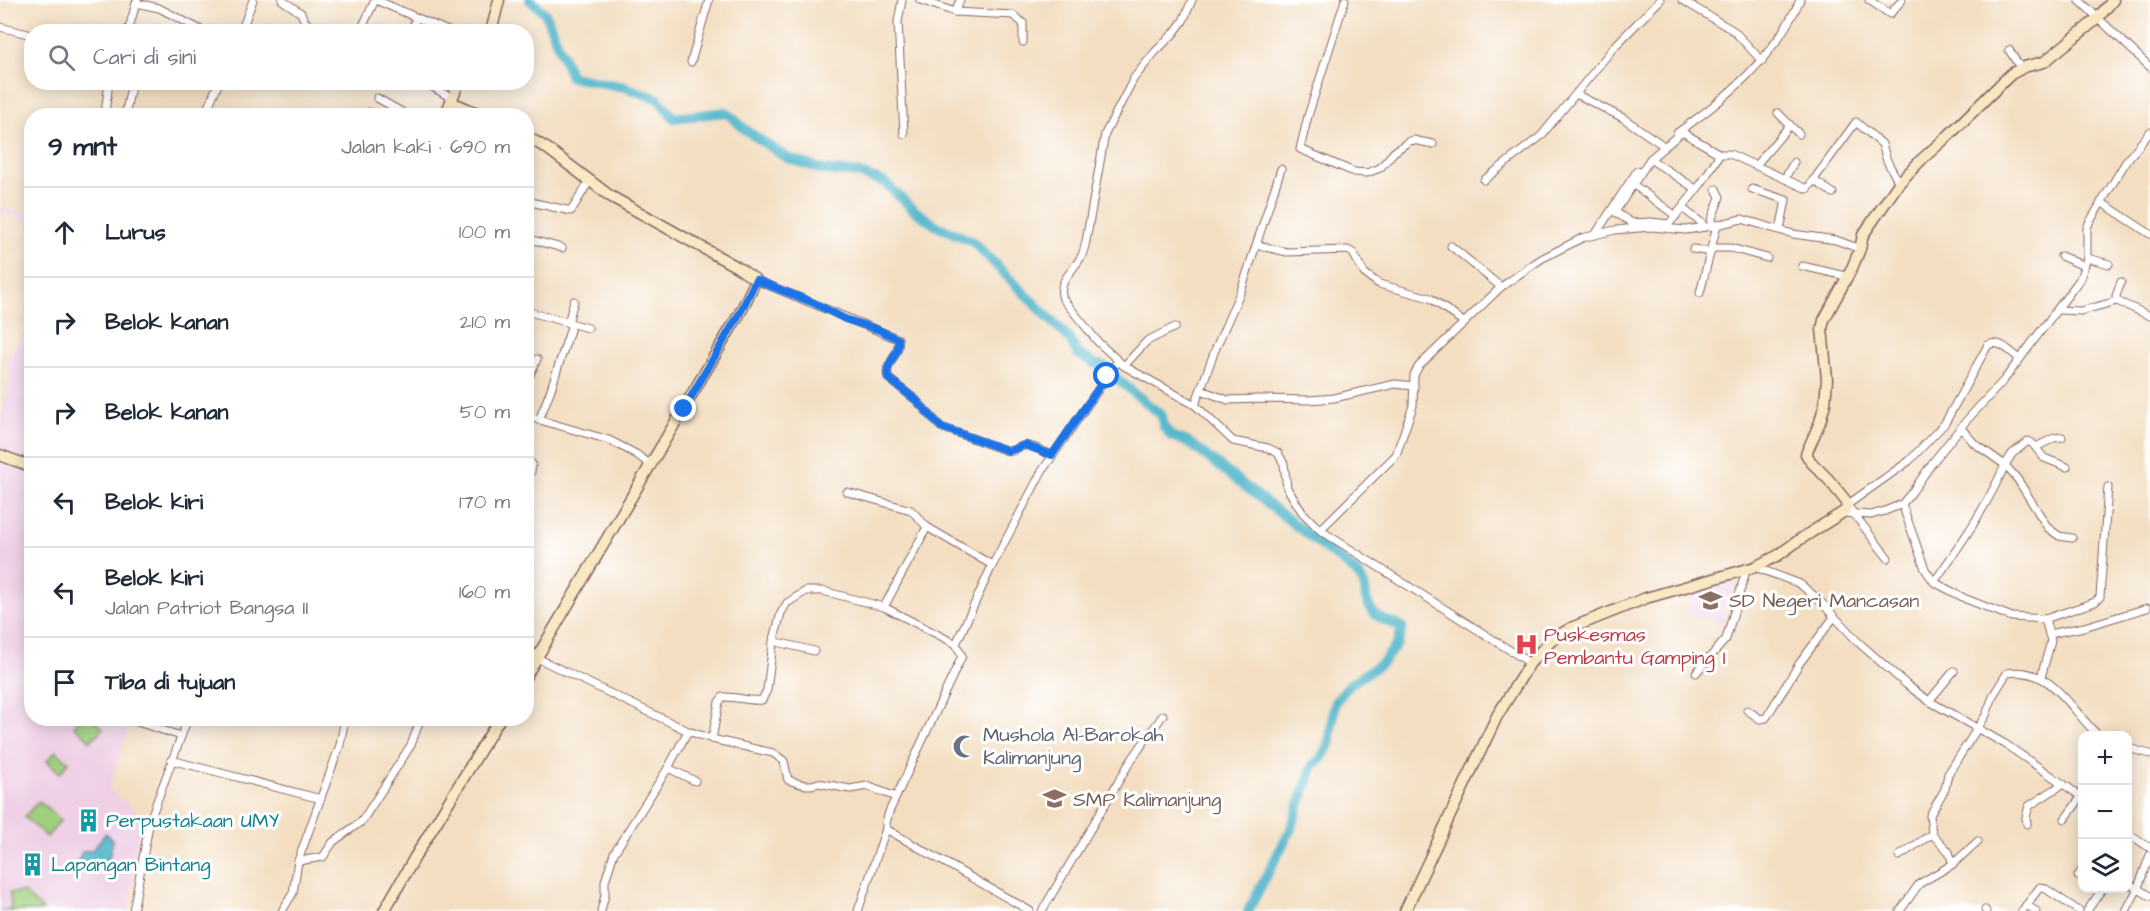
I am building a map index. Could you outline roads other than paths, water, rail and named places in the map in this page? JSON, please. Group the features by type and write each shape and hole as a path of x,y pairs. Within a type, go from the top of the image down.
{"street":[{"path":"244,24 253,0"},
{"path":"282,0 302,13 308,24"},
{"path":"364,24 375,0 431,24"},
{"path":"493,24 499,0"},
{"path":"691,62 710,0"},
{"path":"902,0 898,22 904,134"},
{"path":"920,0 955,12 1013,15 1023,23 1023,42"},
{"path":"955,12 960,0"},
{"path":"1192,0 1178,27 1134,78 1105,134 1086,241 1081,256 1061,288 1066,304 1098,342 1124,366 1195,405 1233,441 1268,448 1278,453 1284,464 1287,488 1302,512 1320,530 1530,663"},
{"path":"1345,0 1300,149 1354,172 1367,173 1380,168 1394,152 1408,142 1413,140 1433,144"},
{"path":"1484,180 1541,136 1615,46 1660,0"},
{"path":"1682,0 1734,31 1762,61"},
{"path":"1595,235 1646,158 1661,144 1707,112 1762,61 1784,32 1800,0"},
{"path":"1869,0 1890,14 1902,0"},
{"path":"2079,0 2150,67"},
{"path":"1888,558 1848,511 1835,487 1806,454 1826,403 1827,379 1822,329 1824,320 1860,249 1868,225 1899,183 2011,74 2044,62 2097,19 2112,0"},
{"path":"130,24 137,1 189,24"},
{"path":"414,24 416,18"},
{"path":"0,27 24,33"},
{"path":"2009,50 2021,69"},
{"path":"106,108 108,90"},
{"path":"127,108 130,90"},
{"path":"208,108 215,90"},
{"path":"436,90 469,108"},
{"path":"448,108 456,90"},
{"path":"460,90 464,100 474,108"},
{"path":"1576,94 1623,118 1661,144"},
{"path":"377,98 395,108"},
{"path":"1778,113 1799,134"},
{"path":"1720,154 1682,208 1667,225 1654,222 1632,223 1615,212 1650,159 1682,132 1720,154 1730,154 1807,189 1856,122 1882,144 1887,161 1899,183"},
{"path":"1756,165 1790,125"},
{"path":"1848,511 1871,515 1902,504 1960,428 2004,380 2080,279 2087,258 2087,228 2127,160 2150,132"},
{"path":"534,140 548,148 610,196 756,280 814,303 845,319 898,339 899,348 887,371 888,378 916,400 941,427 1009,451 1025,445 1052,455"},
{"path":"1650,159 1695,189"},
{"path":"1785,178 1794,162"},
{"path":"1195,405 1215,350 1238,298 1281,169"},
{"path":"534,203 571,211 590,180"},
{"path":"1813,180 1833,193"},
{"path":"1634,184 1676,216"},
{"path":"1700,293 1712,250 1715,226 1711,221 1720,197 1716,189"},
{"path":"1752,189 1784,199 1786,202 1780,230"},
{"path":"2101,202 2150,234"},
{"path":"1682,208 1702,223"},
{"path":"1320,530 1396,455 1413,406 1414,375 1419,366 1501,287 1541,259 1582,238 1615,230 1651,227 1686,230 1742,219 1780,230 1836,240 1860,249"},
{"path":"534,240 562,248"},
{"path":"1257,245 1281,252 1348,250 1353,253 1364,273 1379,284 1430,298 1465,323"},
{"path":"1451,246 1501,287"},
{"path":"1693,249 1731,248 1767,258"},
{"path":"2061,256 2084,266"},
{"path":"2087,258 2109,264"},
{"path":"1802,266 1846,276"},
{"path":"534,654 652,466 741,311 756,280"},
{"path":"2117,301 2116,296 2121,282"},
{"path":"539,420 550,392 570,324 574,300"},
{"path":"2058,310 2081,311 2117,301 2150,316"},
{"path":"534,313 588,328"},
{"path":"1124,366 1147,340 1175,327"},
{"path":"1405,911 1497,716 1530,663 1551,640 1571,628 1646,598 1750,569 1777,556 1802,538 1848,511 1909,461 1945,423 1988,345 1998,343 2020,359"},
{"path":"534,366 537,359"},
{"path":"956,644 992,565 1052,455 1118,361"},
{"path":"1201,390 1228,400 1309,400 1334,398 1395,384 1414,386"},
{"path":"534,418 609,440 636,454 652,466"},
{"path":"1960,428 1974,443 2005,465 2018,480 2048,528 2059,536 2072,538"},
{"path":"2036,447 2054,438 2062,437"},
{"path":"1934,582 1969,532 2012,454 2028,441 2044,458 2067,467"},
{"path":"0,455 24,464"},
{"path":"1902,504 1924,569 1934,582 1966,599 2012,617 2045,619 2096,602 2100,597 2108,486"},
{"path":"847,492 911,510 927,527 992,565"},
{"path":"884,607 927,527"},
{"path":"1750,569 1800,584 1819,600 1858,642 1907,685 1929,701 2005,744 2078,794"},
{"path":"1696,673 1726,639 1750,569"},
{"path":"712,739 719,702 723,697 758,701 766,695 773,641 784,608 794,597 806,591 823,591 884,607 956,644 962,656 939,708 907,770 887,818 886,829 858,911"},
{"path":"2049,634 2084,627 2147,608"},
{"path":"1747,710 1761,719 1766,718 1798,664 1834,617"},
{"path":"2041,677 2051,641 2045,619"},
{"path":"773,641 814,651"},
{"path":"534,658 688,731 773,753 784,761 788,780 804,785 813,786 818,783 850,789 867,786 896,797"},
{"path":"1929,701 1954,671"},
{"path":"1953,864 1949,852 1932,834 1930,815 1945,789 1948,774 1990,707 1994,694 2007,673 2015,672 2041,677 2055,687 2095,731"},
{"path":"1042,911 1125,770 1163,715"},
{"path":"150,726 181,736"},
{"path":"133,911 150,820 185,726"},
{"path":"282,911 293,893 298,864 340,745 344,726"},
{"path":"298,864 323,857 333,842 362,821 411,745 418,726"},
{"path":"384,911 495,726"},
{"path":"602,911 605,895 604,881 614,853 668,768 688,731"},
{"path":"2132,749 2150,754"},
{"path":"171,760 321,799"},
{"path":"668,768 695,781"},
{"path":"2027,824 2029,806 2062,784"},
{"path":"2064,819 2078,801"},
{"path":"886,829 1030,911"},
{"path":"1899,856 1932,834"},
{"path":"2132,836 2150,848"},
{"path":"1900,911 1919,884 1953,864 1978,841"},
{"path":"2126,911 2137,890 2150,855"},
{"path":"2036,911 2024,908 2040,887 2079,911"},
{"path":"2132,887 2150,896"},
{"path":"2087,911 2100,893"}],"water":[{"path":"106,833 113,840 107,868 104,871 84,868 78,864 83,851 92,850"}],"waterway":[{"path":"530,0 545,13 571,77 625,87 658,99 674,118 726,112 747,131 787,158 823,170 857,173 884,182 915,211 937,226 972,241 1069,338 1077,353 1095,364 1104,366 1162,416 1164,427 1171,436 1188,442 1352,569 1364,585 1371,610 1390,623 1402,627 1398,643 1382,663 1350,684 1335,702 1329,745 1322,758 1313,765 1291,829 1248,911"}],"place":[{"name":"SD Negeri Mancasan","path":"1711,600"},
{"name":"Puskesmas Pembantu Gamping I","path":"1526,645"},
{"name":"Mushola Al-Barokah Kalimanjung","path":"965,746"},
{"name":"SMP Kalimanjung","path":"1055,799"},
{"name":"Perpustakaan UMY","path":"88,820"},
{"name":"Lapangan Bintang","path":"33,864"}]}
